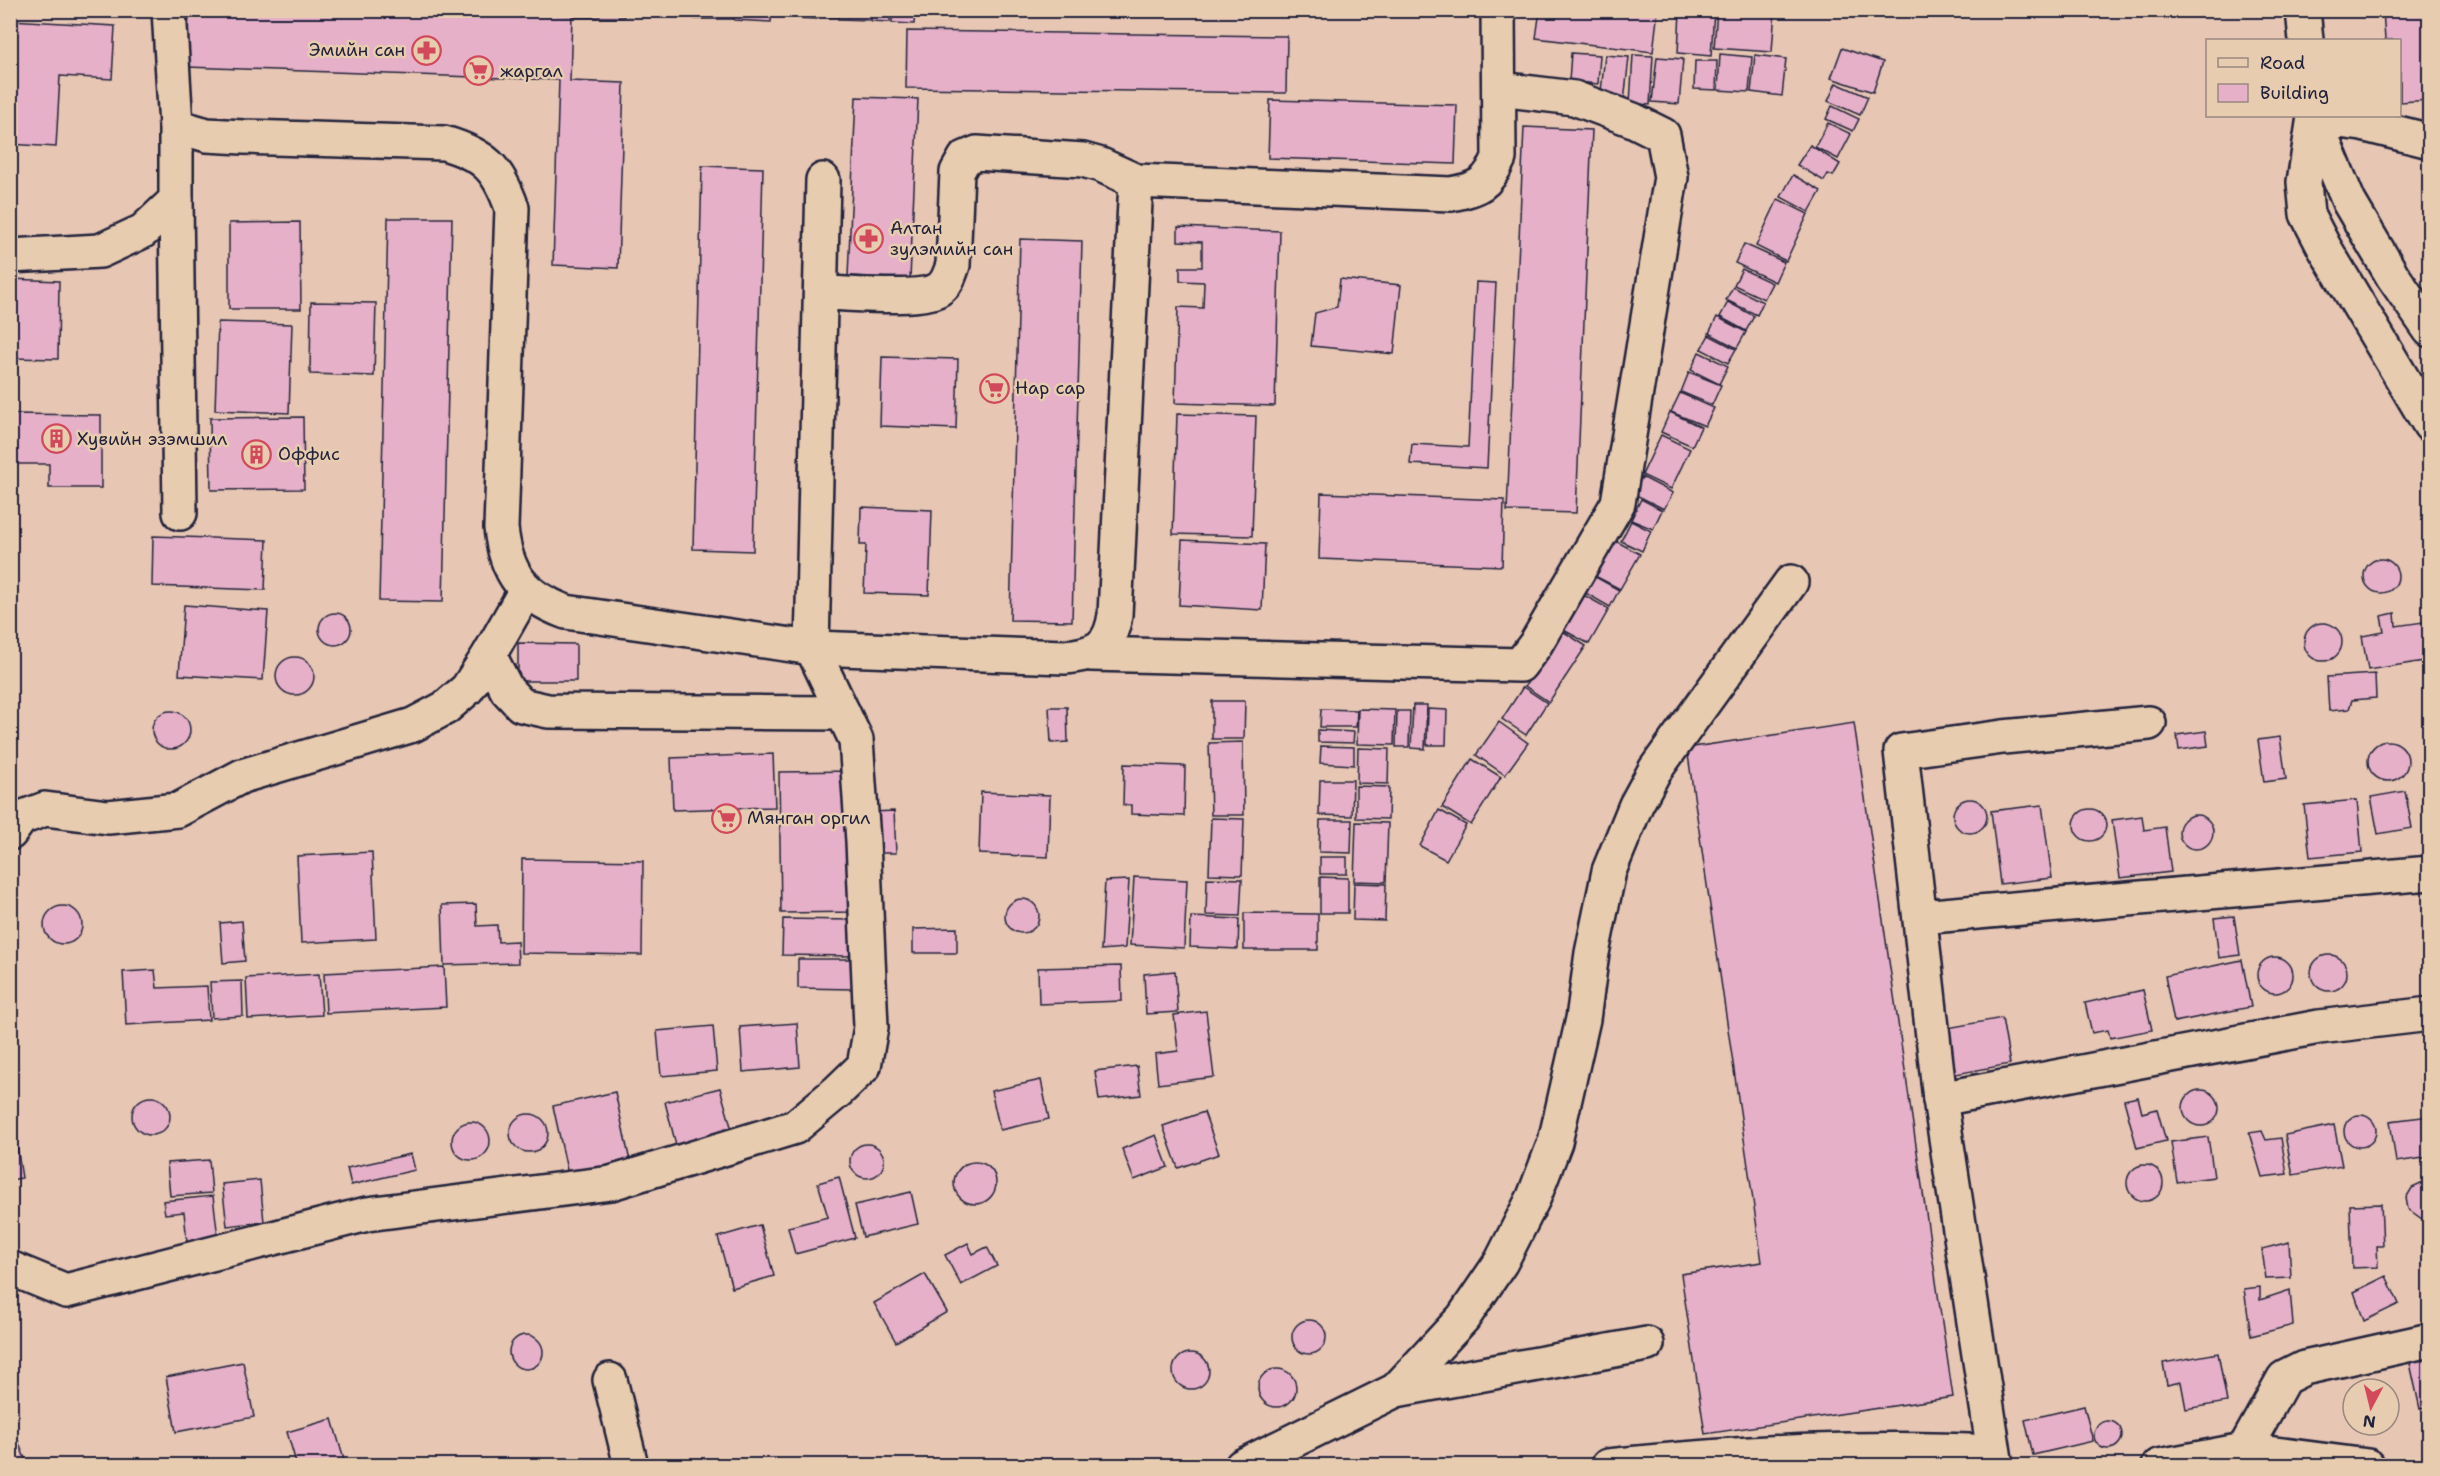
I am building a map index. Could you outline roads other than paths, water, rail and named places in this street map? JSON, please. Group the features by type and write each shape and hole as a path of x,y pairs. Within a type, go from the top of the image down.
{"street":[{"path":"170,10 176,126 180,513"},
{"path":"822,293 919,295 941,288 953,265 957,172 962,162 970,155 996,154 1083,160 1101,165 1136,182 1439,193 1468,191 1483,184 1494,171 1499,158 1498,10"},
{"path":"2303,10 2306,39"},
{"path":"176,126 207,135 444,144 468,150 489,165 504,185 512,208 501,528 504,551 512,572 526,590 544,604 566,612 812,648 1049,657 1091,654 1520,665 1535,645 1617,503 1671,177 1663,135 1633,120 1574,98 1500,89"},
{"path":"2314,117 2362,124 2430,141"},
{"path":"2314,117 2349,202 2392,275 2430,330"},
{"path":"2314,117 2304,182 2307,214 2324,247 2430,425"},
{"path":"10,1268 66,1291 366,1214 611,1183 795,1127 864,1066 871,1027 856,740 812,648 823,180"},
{"path":"1091,654 1108,639 1115,615 1136,182"},
{"path":"10,256 100,251 143,231 176,200"},
{"path":"1396,1389 1463,1318 1501,1262 1534,1197 1555,1142 1583,1019 1592,954 1609,871 1636,805 1655,770 1791,582"},
{"path":"10,833 21,818 45,809 108,816 178,810 242,776 413,725 446,708 467,689 526,590"},
{"path":"489,655 507,690 521,705 548,711 843,713"},
{"path":"1608,1466 1846,1449 1904,1448 1994,1459 1940,1098 1901,751 2003,737 2149,723"},
{"path":"1920,917 2430,873"},
{"path":"1940,1098 2319,1027 2430,1014"},
{"path":"2244,1450 2284,1378 2304,1368 2430,1340"},
{"path":"1253,1464 1396,1389 1647,1344"},
{"path":"610,1380 630,1461 629,1466"},
{"path":"2158,1466 2244,1450 2368,1466"}],"place":[{"name":"Эмийн сан","path":"426,50"},
{"name":"жаргал","path":"479,71"},
{"name":"Алтан зулэмийн сан","path":"869,238"},
{"name":"Нар сар","path":"994,388"},
{"name":"Хувийн эзэмшил","path":"56,439"},
{"name":"Оффис","path":"257,454"},
{"name":"Мянган оргил","path":"726,818"}]}
